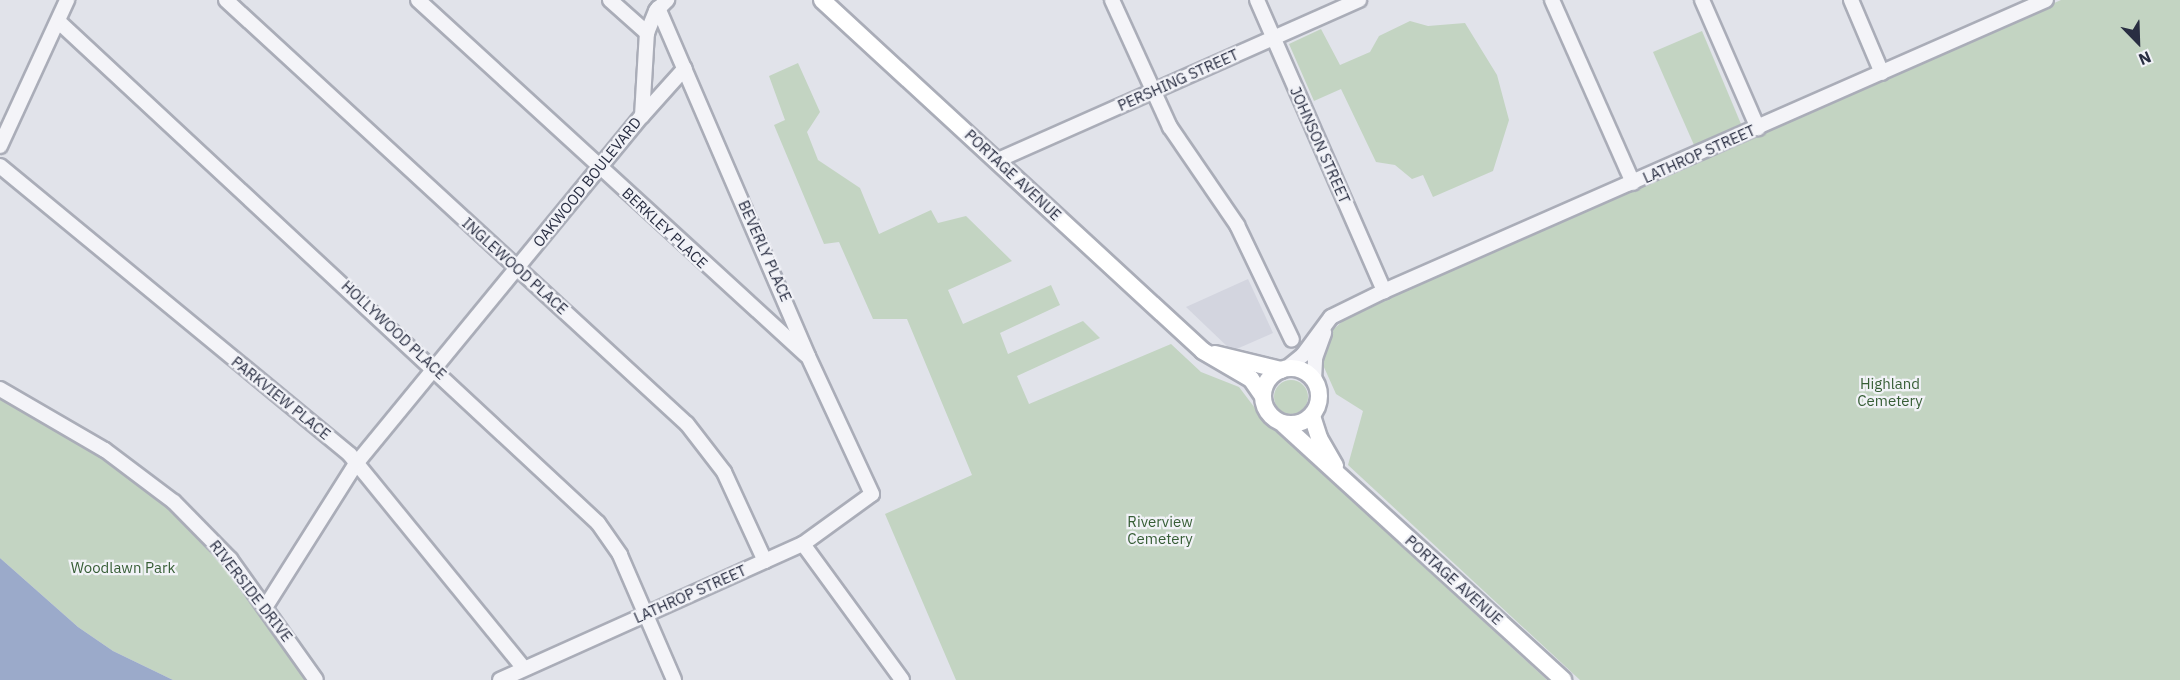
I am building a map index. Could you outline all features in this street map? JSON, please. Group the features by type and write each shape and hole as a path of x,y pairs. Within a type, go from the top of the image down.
{"main road":[{"name":"PORTAGE AVENUE","path":"822,0 1203,351 1251,379 1262,395"},
{"name":"PORTAGE AVENUE","path":"1203,351 1284,369"},
{"path":"1284,369 1302,370 1314,380 1319,398 1312,416 1284,425 1267,410 1262,395 1267,383 1284,369"},
{"name":"PORTAGE AVENUE","path":"1312,416 1319,438 1344,480"},
{"name":"PORTAGE AVENUE","path":"1284,425 1563,680"}],"street":[{"path":"0,146 67,0"},
{"name":"INGLEWOOD PLACE","path":"226,0 693,430 724,472 765,561"},
{"name":"BERKLEY PLACE","path":"418,0 808,356"},
{"path":"610,0 647,33"},
{"path":"1112,0 1153,92 1181,147 1242,232 1292,340"},
{"name":"JOHNSON STREET","path":"1257,0 1384,291"},
{"name":"PERSHING STREET","path":"998,160 1359,0"},
{"path":"1552,0 1633,183"},
{"path":"1702,0 1758,128"},
{"path":"1851,0 1882,72"},
{"name":"LATHROP STREET","path":"1284,369 1331,317 1352,306 2046,0"},
{"name":"OAKWOOD BOULEVARD","path":"266,606 355,465 642,116 647,33 662,4"},
{"name":"BEVERLY PLACE","path":"662,4 685,68 808,356 873,494"},
{"name":"HOLLYWOOD PLACE","path":"58,21 435,368 598,523 620,555 674,680"},
{"path":"642,116 685,68"},
{"name":"PARKVIEW PLACE","path":"0,166 350,455 355,465 523,667"},
{"name":"LATHROP STREET","path":"1314,380 1315,358 1324,334 1352,306"},
{"name":"RIVERSIDE DRIVE","path":"0,389 105,450 174,502 230,559 266,606 316,680"},
{"name":"LATHROP STREET","path":"500,680 523,667 803,544 873,494"},
{"path":"803,544 902,680"}],"shaded area":[{"path":"1248,279 1273,333 1232,351 1186,307"}],"green space":[{"name":"Highland Cemetery","path":"2061,0 2180,0 2180,680 1580,680 1348,465 1363,411 1336,394 1319,356 1327,335 1353,312"},
{"path":"1410,21 1428,26 1465,23 1497,75 1509,120 1493,171 1433,197 1423,175 1412,179 1395,165 1376,162 1341,89 1314,101 1289,44 1321,29 1340,65 1370,52 1379,36"},
{"path":"1702,31 1741,124 1694,145 1653,52"},
{"name":"Riverview Cemetery","path":"798,63 820,112 807,132 818,160 860,188 879,234 931,210 938,223 966,216 1012,261 948,290 963,324 1051,285 1060,305 1000,333 1008,354 1083,321 1100,338 1017,376 1029,404 1171,344 1201,372 1239,387 1264,420 1547,680 956,680 885,514 972,475 907,319 873,319 839,242 824,244 774,125 785,120 769,76"},
{"path":"1291,380 1303,385 1308,397 1303,409 1291,414 1279,409 1274,397 1279,385"},
{"name":"Woodlawn Park","path":"0,397 123,471 182,521 249,596 307,680 173,680 113,651 78,627 0,558"}],"water":[{"path":"0,558 78,627 113,651 173,680 0,680"}]}
